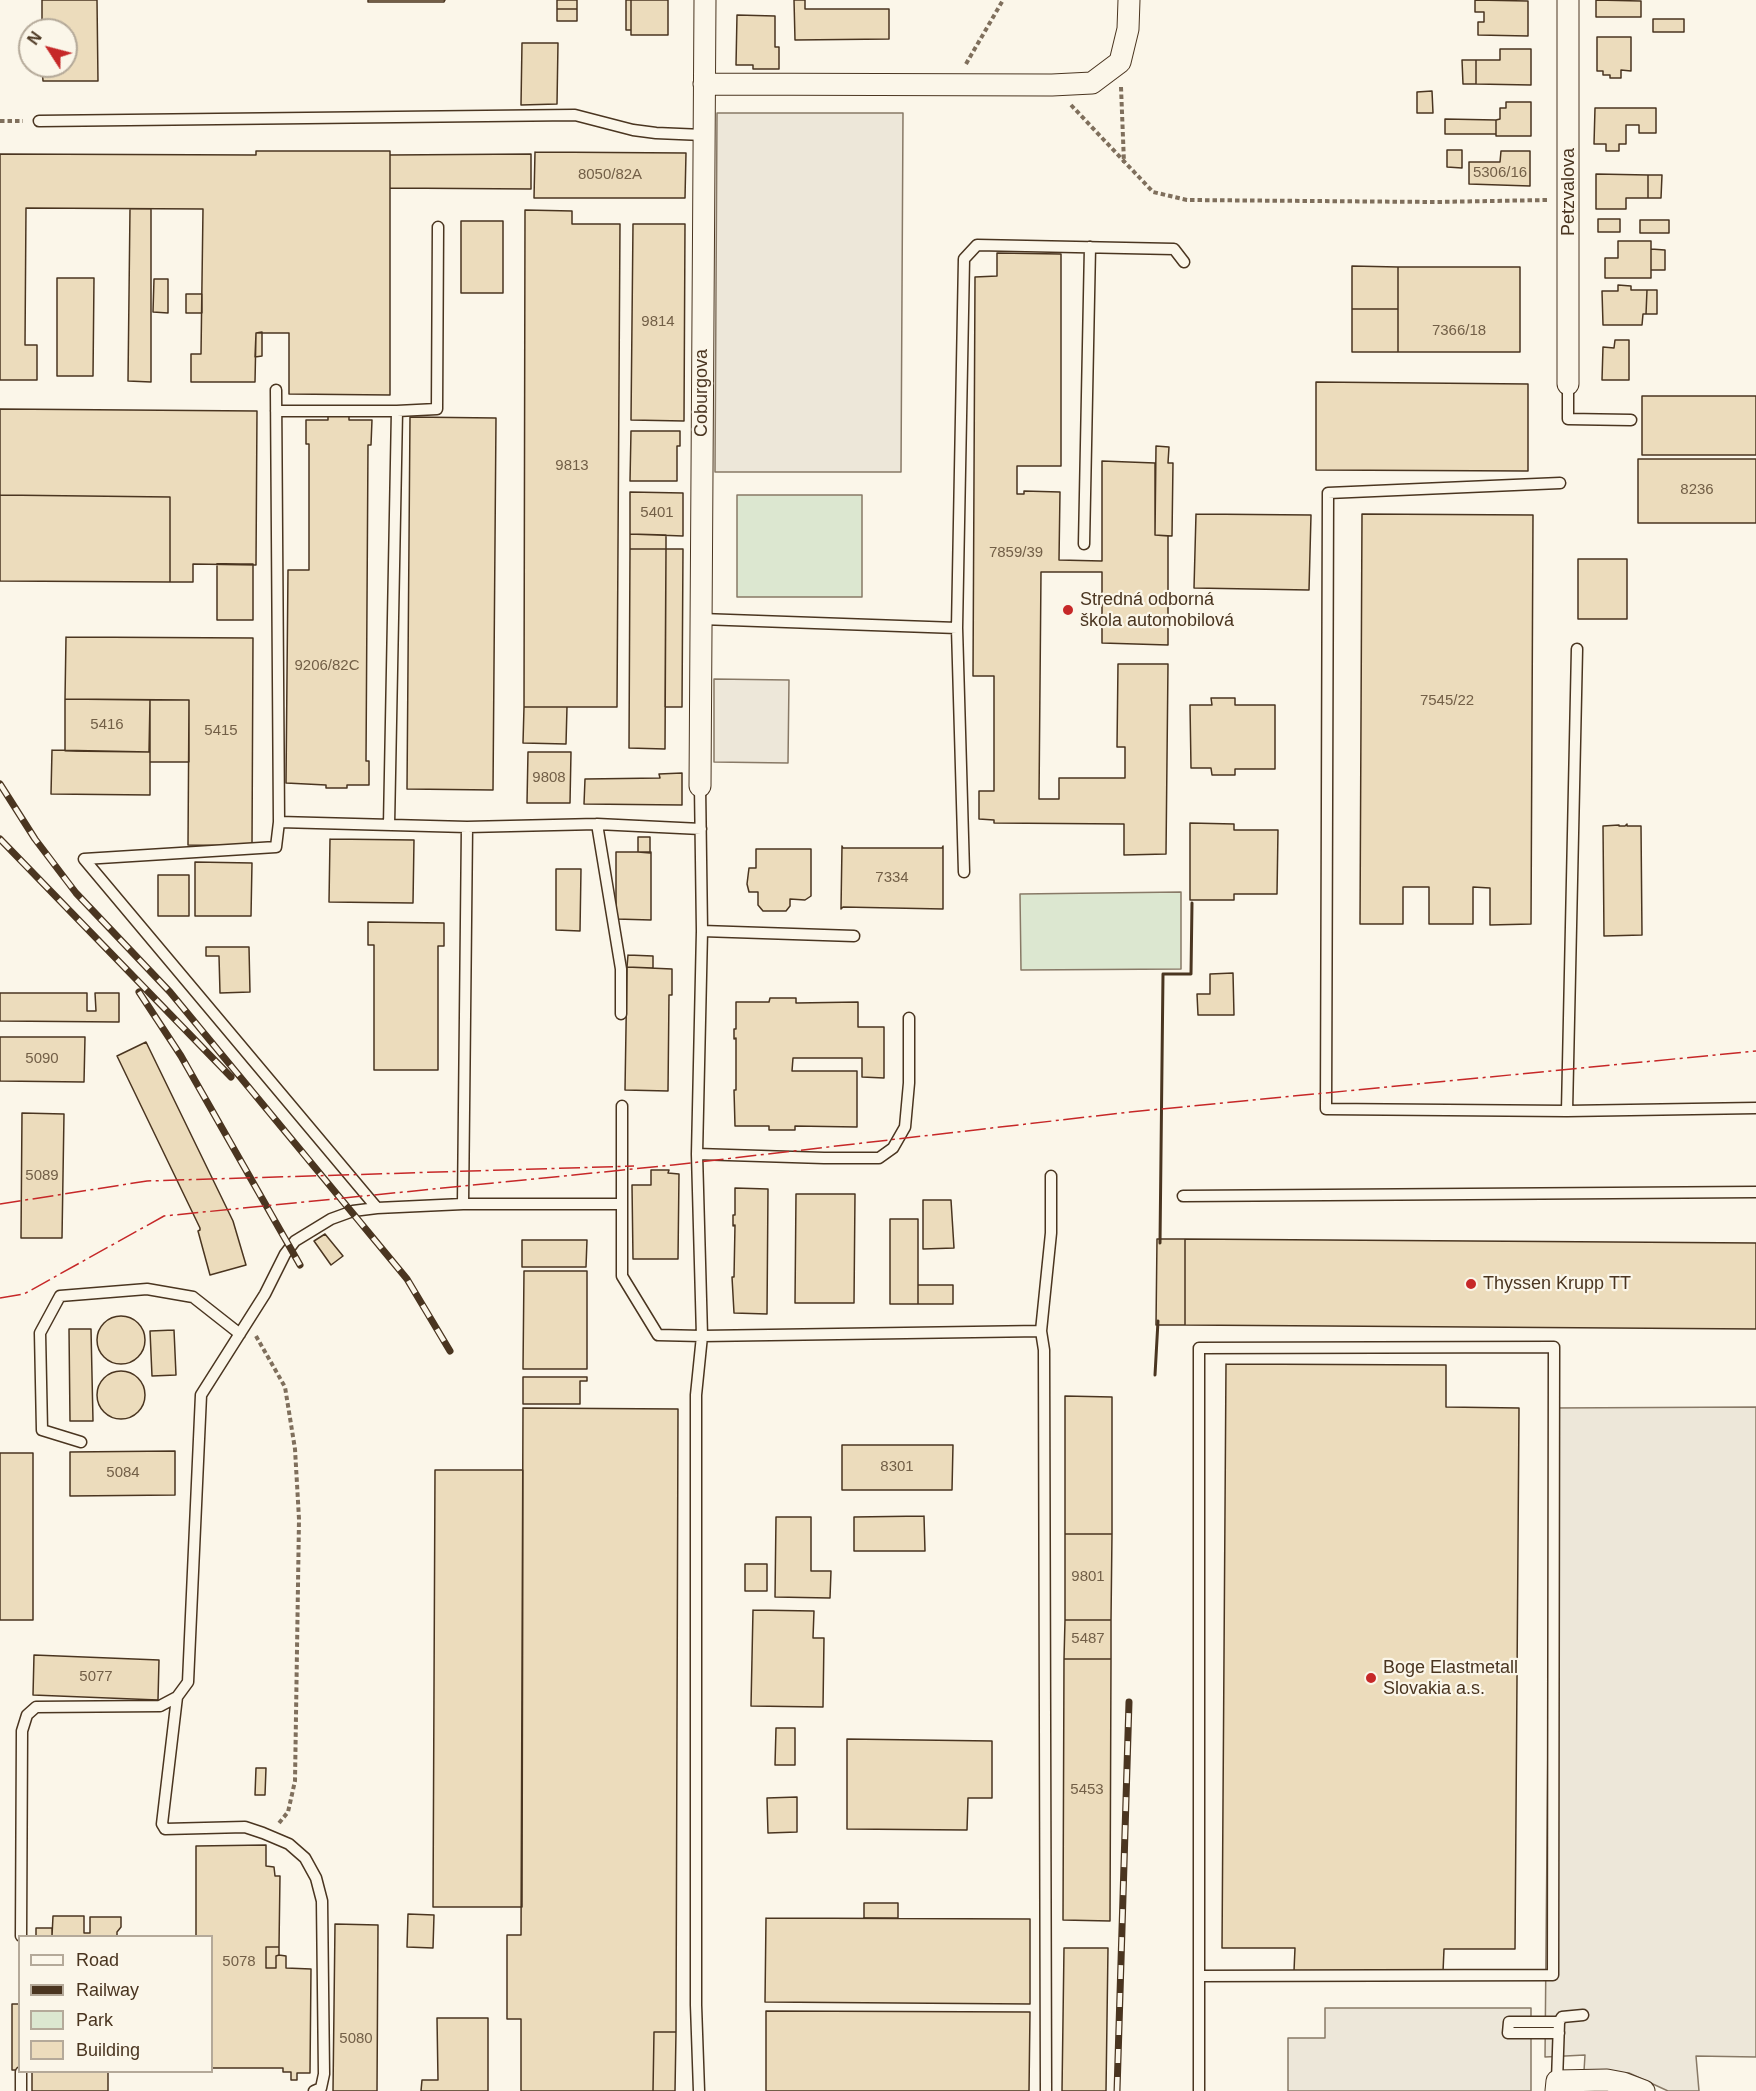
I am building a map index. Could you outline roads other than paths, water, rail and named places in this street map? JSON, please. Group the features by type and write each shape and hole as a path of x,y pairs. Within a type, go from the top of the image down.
{"street":[{"name":"Coburgova","path":"700,786 705,0"},
{"path":"704,84 1052,85 1092,83 1120,62 1128,29 1129,0"},
{"name":"Petzvalova","path":"1568,0 1568,384"},
{"path":"1556,2086 1607,2080 1644,2091"}],"lane":[{"path":"39,121 575,115 644,131 703,135"},
{"path":"276,411 437,409 438,227"},
{"path":"964,872 957,628 964,259 977,245 1174,249 1184,262"},
{"path":"1084,544 1090,247"},
{"path":"1568,384 1568,419 1631,420"},
{"path":"276,390 279,822 276,847 84,860 377,1208"},
{"path":"389,825 397,411"},
{"path":"1560,483 1328,493 1326,1109 1567,1111 1756,1108"},
{"path":"701,619 957,628"},
{"path":"1567,1111 1577,649"},
{"path":"699,2091 696,2005 696,1395 702,1336 697,1154 702,931 700,786"},
{"path":"279,822 466,827 597,824 701,829"},
{"path":"597,824 621,969 621,1014"},
{"path":"463,1204 466,827"},
{"path":"702,931 854,936"},
{"path":"697,1154 879,1158 893,1148 905,1127 909,1083 909,1018"},
{"path":"622,1106 622,1276 658,1335 1041,1331"},
{"path":"1046,2091 1044,1350 1041,1331 1051,1233 1051,1176"},
{"path":"1183,1196 1756,1192"},
{"path":"21,1935 22,1731 27,1715 36,1707 160,1706 177,1697 188,1682 201,1395 265,1294 285,1254 295,1241 331,1219 353,1211 377,1208 463,1204 621,1204"},
{"path":"81,1442 42,1430 40,1333 60,1296 147,1289 193,1297 243,1329"},
{"path":"1199,1976 1553,1975 1554,1347 1199,1348 1199,1976 1199,2091"},
{"path":"177,1697 162,1824 165,1829 245,1827 270,1835 289,1844 305,1858 316,1878 322,1901 324,2074 321,2088 314,2091"},
{"path":"1556,2086 1559,2027 1562,2017 1583,2015"},
{"path":"21,2073 21,2091"}],"railway":[{"path":"0,784 35,839 76,893 170,992 407,1279 450,1351"},
{"path":"0,839 231,1077"},
{"path":"139,992 181,1056 300,1265"},
{"path":"1117,2091 1129,1702"}],"place":[{"name":"Stredná odborná škola automobilová","path":"1068,610"},
{"name":"Thyssen Krupp TT","path":"1471,1284"},
{"name":"Boge Elastmetall Slovakia a.s.","path":"1371,1678"}]}
